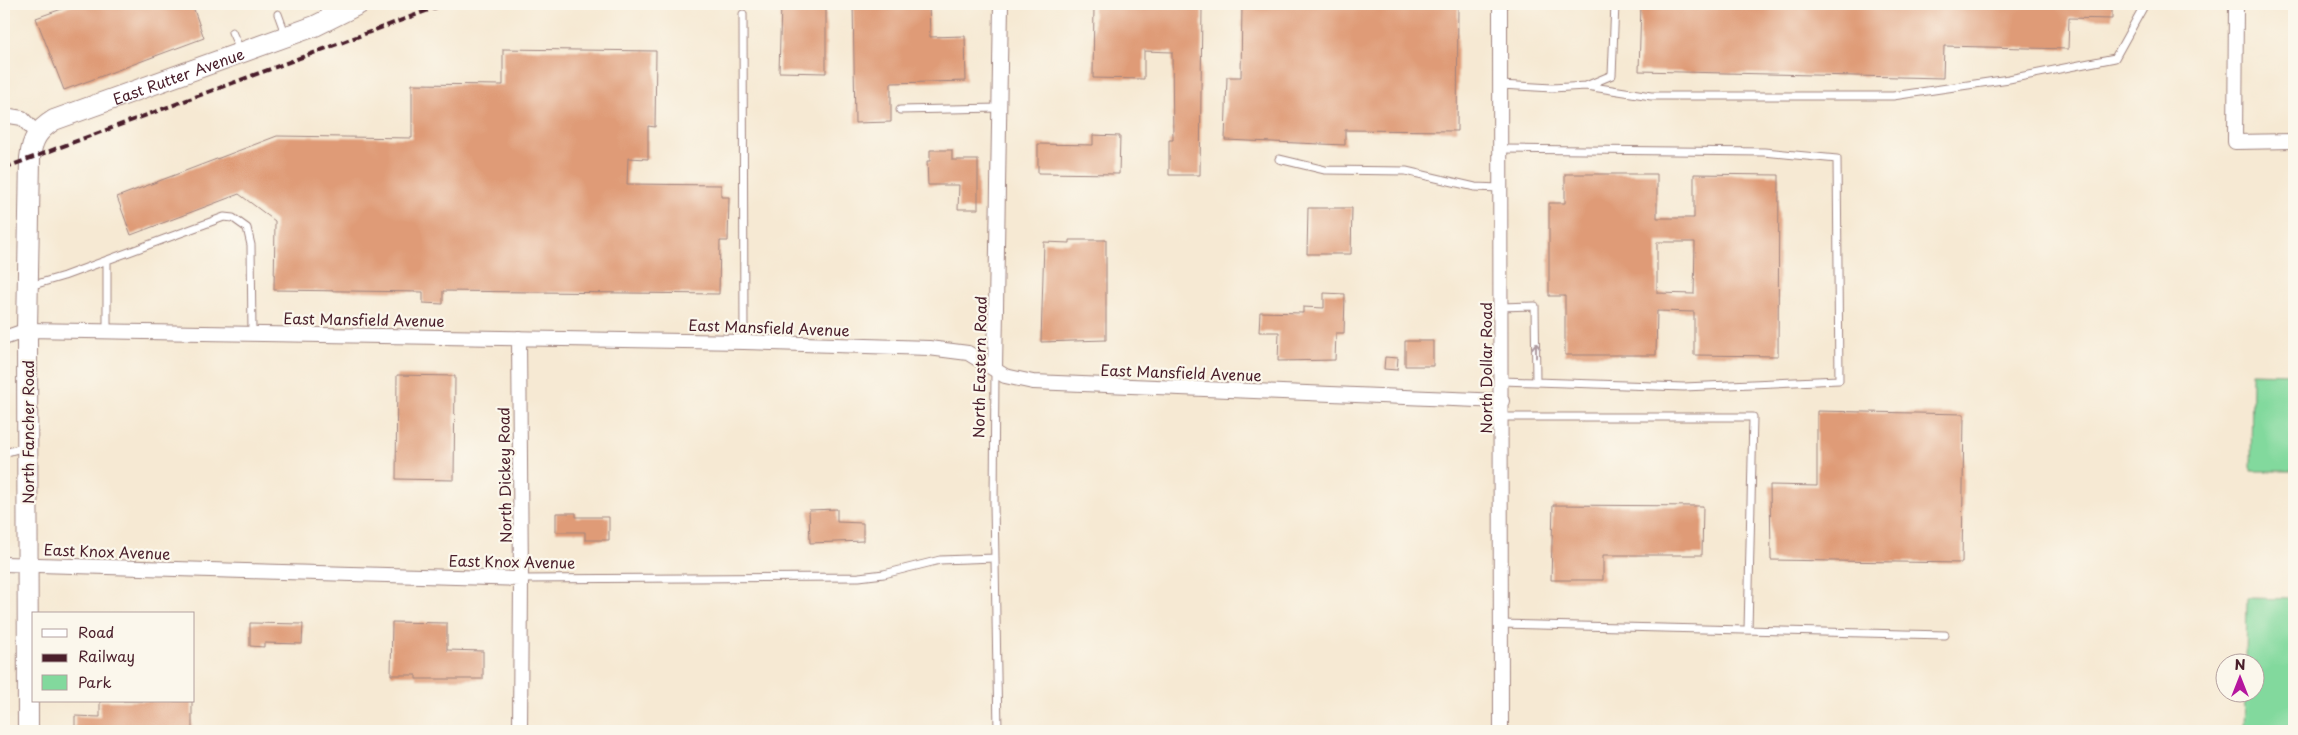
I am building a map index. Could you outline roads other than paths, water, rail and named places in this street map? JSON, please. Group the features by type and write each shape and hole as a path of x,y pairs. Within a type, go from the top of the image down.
{"street":[{"name":"East Rutter Avenue","path":"37,134 54,120 287,36 326,11 359,4"},
{"name":"North Eastern Road","path":"995,369 1001,4"},
{"name":"North Dollar Road","path":"1500,4 1502,381 1499,624 1500,731"},
{"path":"2236,4 2235,142 2294,142"},
{"path":"4,114 22,118 37,134"},
{"name":"North Fancher Road","path":"28,731 27,286 30,158 31,145 37,134"},
{"name":"East Mansfield Avenue","path":"4,338 27,330 107,331 744,342 952,350 974,355 1012,379 1033,382 1502,400"},
{"name":"North Dickey Road","path":"519,338 520,731"},
{"name":"East Knox Avenue","path":"4,564 521,579"}],"lane":[{"path":"1586,86 1612,74 1615,4"},
{"path":"1500,85 1552,88 1586,86 1651,96 1893,96 2009,79 2115,58 2144,4"},
{"path":"278,14 287,36"},
{"path":"743,14 744,342"},
{"path":"232,32 241,52"},
{"path":"900,110 1000,108"},
{"path":"1500,149 1764,152 1837,159 1839,380 1684,387 1502,381"},
{"path":"1278,158 1325,170 1406,171 1475,187 1500,188"},
{"path":"27,286 64,276 224,217 233,218 247,228 250,245 252,334"},
{"path":"107,260 107,331"},
{"path":"1501,308 1535,306 1536,382"},
{"name":"North Eastern Road","path":"995,369 995,558 998,731"},
{"path":"1502,418 1753,417 1748,630"},
{"path":"4,453 27,447"},
{"name":"East Knox Avenue","path":"521,579 860,577 884,574 940,560 995,558"},
{"path":"1499,624 1945,635"}],"railway":[{"path":"4,168 445,4"}]}
